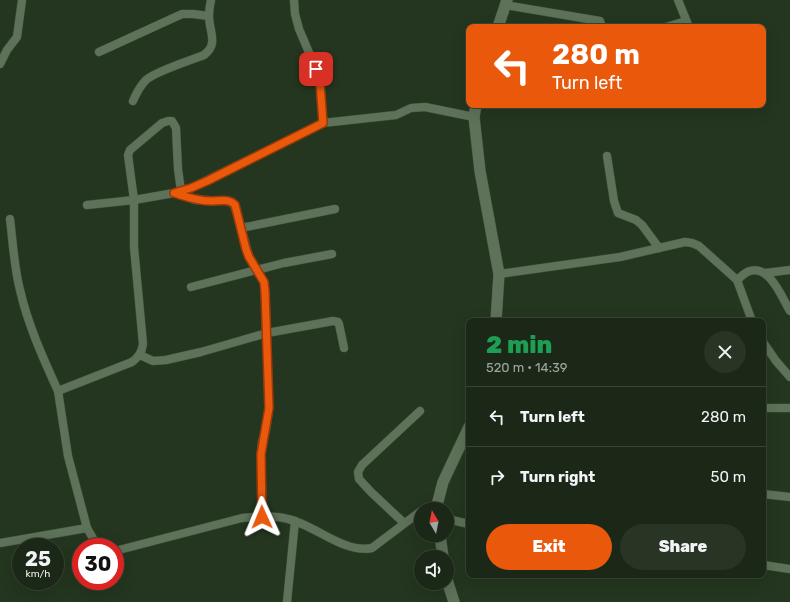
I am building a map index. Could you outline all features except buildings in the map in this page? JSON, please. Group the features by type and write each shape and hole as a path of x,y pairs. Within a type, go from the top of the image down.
{"street":[{"path":"0,64 3,49 17,37 22,0"},
{"path":"133,101 141,85 147,79 155,74 204,55 209,51 212,39 209,16 211,0"},
{"path":"294,0 295,14 299,29 318,76 323,123"},
{"path":"678,0 687,24"},
{"path":"499,24 506,3 600,21 601,24"},
{"path":"99,52 182,14 209,16"},
{"path":"87,205 134,200 178,192 207,181 323,123 396,115 411,108 418,107 425,107 474,118"},
{"path":"476,108 474,118 484,200 498,274 496,318"},
{"path":"58,391 132,362 140,355 143,344 134,247 134,200 128,155 134,145 168,120 172,121 176,128 178,192"},
{"path":"608,156 614,201 618,213 636,220 659,248"},
{"path":"178,192 195,200 227,201 232,202 235,205 249,257 264,282 269,408 261,454 262,517"},
{"path":"241,228 335,209"},
{"path":"10,220 16,273 20,290 36,340 58,391 68,456 87,528 93,538"},
{"path":"498,274 620,257 685,242 692,243 699,246 737,280 751,318"},
{"path":"191,287 256,269 332,254"},
{"path":"737,280 746,272 752,270 765,273 790,270"},
{"path":"765,273 771,279 790,312"},
{"path":"140,355 153,361 160,361 200,352 267,333 336,321 339,324 344,348"},
{"path":"766,348 790,377"},
{"path":"766,408 790,408"},
{"path":"404,523 359,479 358,472 362,465 420,411"},
{"path":"438,502 443,482 466,434"},
{"path":"766,494 790,497"},
{"path":"124,548 242,518 276,517 295,521 341,543 366,550 372,548 414,516"},
{"path":"287,602 295,521"},
{"path":"454,521 466,523"},
{"path":"0,543 87,528"},
{"path":"766,565 790,569"},
{"path":"450,590 454,602"}],"route":[{"path":"262,517 261,454 269,408 266,301 264,282 249,257 235,205 232,202 195,200 174,193 207,181 304,131 323,123 320,83 316,69"}]}
